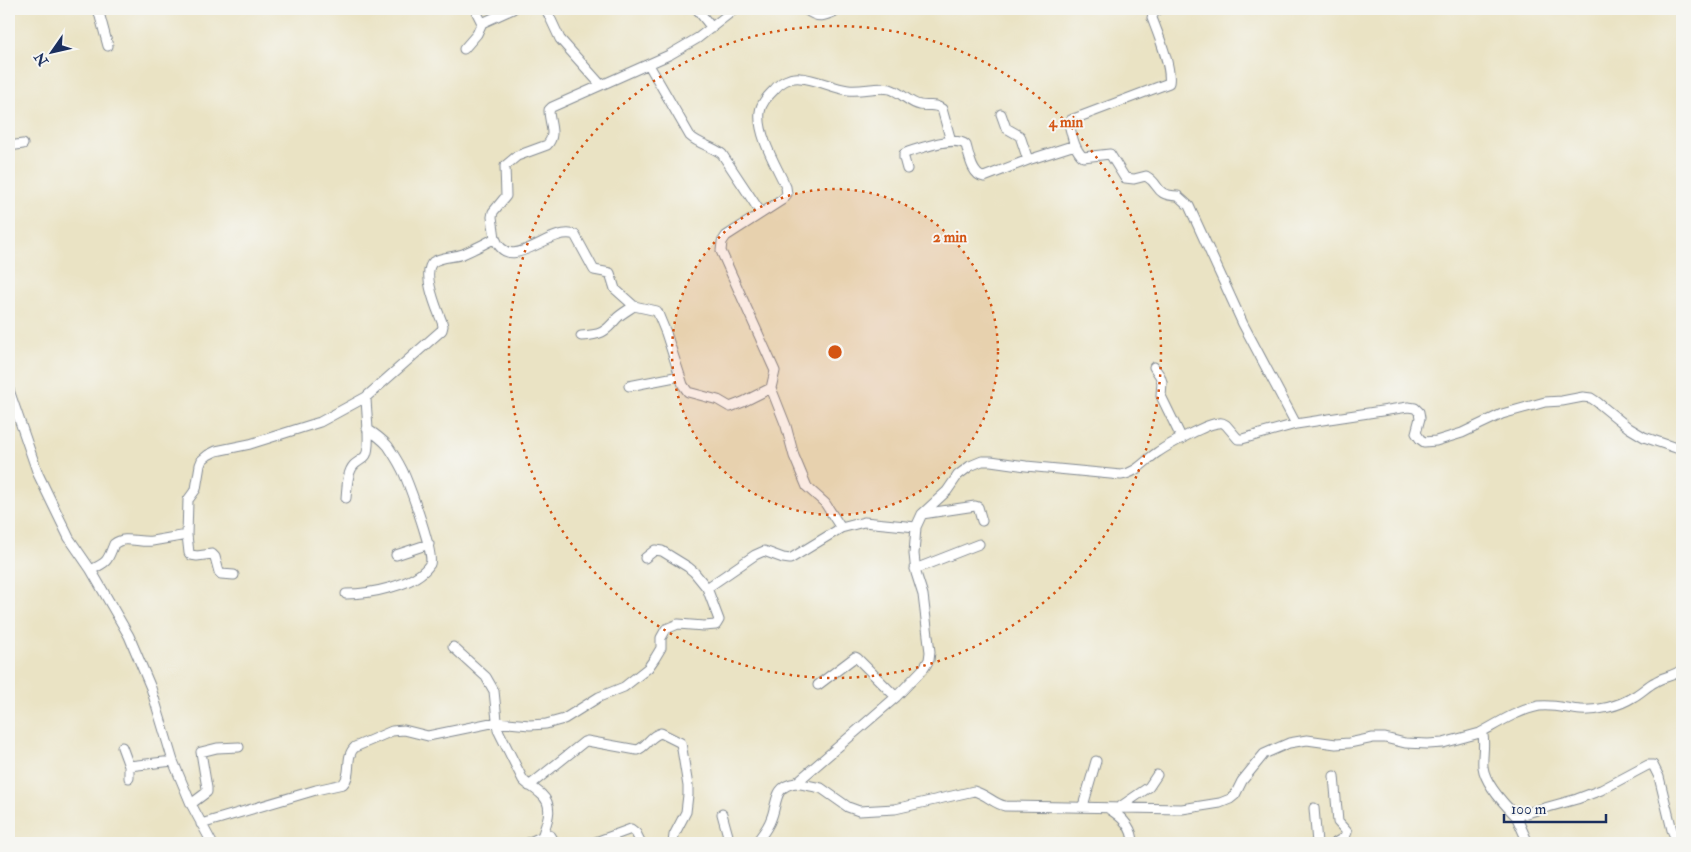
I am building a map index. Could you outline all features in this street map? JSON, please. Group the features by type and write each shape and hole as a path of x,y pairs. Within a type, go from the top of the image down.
{"street":[{"path":"98,9 108,46"},
{"path":"475,9 482,23"},
{"path":"464,49 477,34 482,23 513,9"},
{"path":"546,9 560,39 601,86"},
{"path":"698,9 712,28"},
{"path":"735,9 712,28 669,55 552,107 549,114 553,136 551,141 547,145 517,156 506,164 504,168 506,196 493,212 492,217 498,245 512,253 525,251 546,240 561,235 570,233 575,235 594,270 610,273 615,289 634,306 657,310 683,385 688,392 718,400 730,407 771,388"},
{"path":"805,9 816,16 822,17 840,9"},
{"path":"1156,9 1152,18 1163,48 1169,83 1071,120 1069,124 1075,145 1083,157 1110,154 1125,178 1134,179 1146,176 1166,196 1178,196 1189,206 1243,324 1296,424"},
{"path":"649,65 690,136 696,141 715,148 722,154 761,214"},
{"path":"841,528 825,503 807,487 794,456 786,426 771,388 775,371 721,251 722,242 726,236 782,200 787,194 786,187 764,138 760,111 765,100 778,85 790,79 812,79 848,90 888,88 920,105 932,104 938,106 944,112 952,141"},
{"path":"1001,114 1006,128 1020,136 1028,160"},
{"path":"907,169 904,154 952,141 963,142 966,145 976,172 981,177 1075,145"},
{"path":"9,146 23,144"},
{"path":"234,575 218,572 215,557 212,554 198,556 189,553 187,535 188,500 196,489 202,460 216,451 250,444 314,425 366,397 442,330 442,322 430,288 428,273 432,263 436,260 462,254 495,238"},
{"path":"582,336 602,333 618,317 634,306"},
{"path":"1154,367 1162,382 1161,396 1182,439"},
{"path":"629,386 680,376"},
{"path":"9,390 38,474 69,538 92,570 117,612 140,662 151,688 173,761 191,804 212,843"},
{"path":"346,498 352,466 366,456 367,452 366,397"},
{"path":"796,783 896,697 924,668 929,660 930,652 923,595 915,568 916,527 922,514 947,492 958,475 970,466 982,461 1121,475 1129,474 1157,453 1217,423 1226,424 1238,439 1296,424 1408,407 1415,408 1419,412 1420,418 1416,433 1424,442 1436,441 1462,433 1502,414 1545,402 1583,397 1597,402 1629,428 1644,437 1682,450"},
{"path":"346,594 359,594 387,588 411,579 430,564 432,558 429,544 405,476 388,446 367,429"},
{"path":"922,514 975,506 978,507 982,521"},
{"path":"707,588 755,555 764,551 790,559 841,528 868,522 916,527"},
{"path":"92,570 106,562 111,556 114,544 120,540 149,542 187,535"},
{"path":"396,555 429,544"},
{"path":"915,568 979,544"},
{"path":"201,824 316,790 343,784 347,779 348,762 352,749 355,746 392,731 404,730 428,736 496,722 530,725 546,724 564,719 599,697 624,687 648,668 660,648 660,638 666,629 678,624 714,626 718,624 719,620 707,588 694,572 662,551 655,550 645,558"},
{"path":"453,647 486,677 494,691 498,730 523,780 544,796 548,802 548,818 543,834"},
{"path":"818,685 855,657 896,697"},
{"path":"756,843 771,820 776,797 779,792 796,783 821,788 848,807 859,811 895,809 974,791 980,792 1000,805 1006,806 1182,809 1220,803 1230,799 1235,795 1242,781 1264,754 1273,748 1289,743 1307,740 1336,744 1385,738 1416,744 1443,743 1480,733 1530,708 1553,706 1583,710 1619,704 1632,698 1655,682 1668,675 1678,673 1682,669"},
{"path":"529,786 584,742 637,750 644,747 653,736 661,733 677,741 682,746 688,786 686,812 674,835 673,843"},
{"path":"1480,733 1483,735 1485,744 1483,768 1486,775 1506,806 1516,816 1528,843"},
{"path":"122,747 129,766 130,778"},
{"path":"191,804 204,795 207,788 201,752 217,748 239,747"},
{"path":"1083,806 1096,760"},
{"path":"129,766 173,761"},
{"path":"1516,816 1577,799 1601,790 1648,765 1652,765 1659,777 1668,816 1678,843"},
{"path":"1113,809 1148,787 1157,775"},
{"path":"1334,776 1338,822 1347,832 1345,837 1334,843"},
{"path":"1314,808 1316,843"},
{"path":"1113,809 1131,830 1133,843"},
{"path":"722,814 730,843"},
{"path":"593,843 631,830 636,833 641,843"},
{"path":"528,843 543,834 551,836 555,843"}]}
